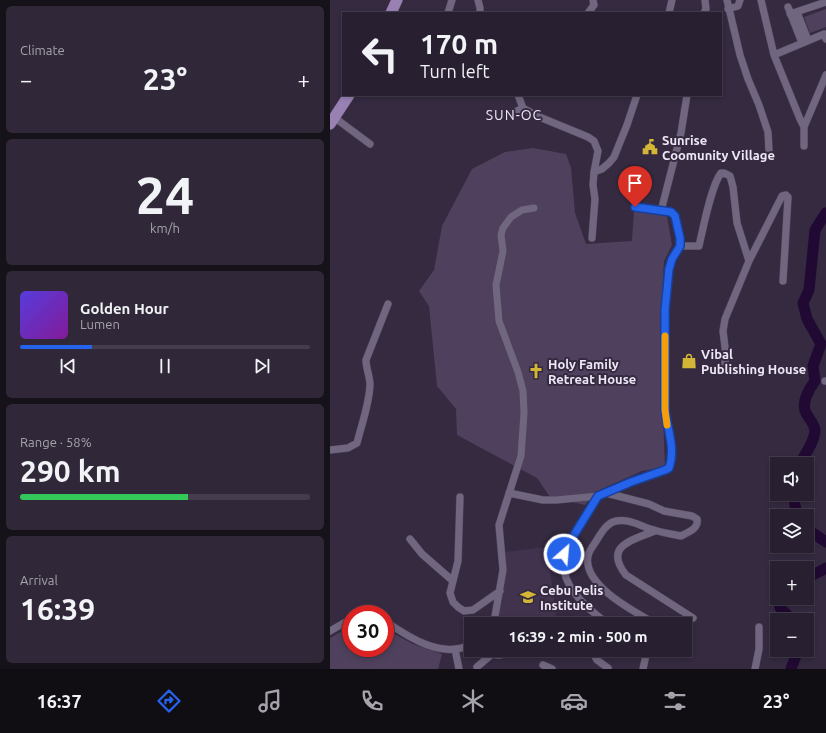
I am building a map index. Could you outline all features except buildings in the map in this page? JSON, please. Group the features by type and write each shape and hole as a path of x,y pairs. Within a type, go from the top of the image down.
{"main road":[{"path":"332,121 348,96"}],"street":[{"path":"448,12 452,0"},
{"path":"478,0 480,12"},
{"path":"589,12 594,5 593,0"},
{"path":"669,12 672,0"},
{"path":"704,12 706,9 705,0"},
{"path":"727,0 728,10 740,55 768,132 769,151"},
{"path":"728,10 738,6 740,0"},
{"path":"761,0 774,55 804,127"},
{"path":"805,41 792,11 826,2"},
{"path":"774,55 824,34 826,39"},
{"path":"804,146 804,127 826,75"},
{"path":"518,96 523,108 545,120 594,141 598,150 593,185 595,198 592,238"},
{"path":"594,172 609,163 614,157 637,96"},
{"path":"661,210 681,133 687,96"},
{"path":"510,114 523,108"},
{"path":"332,121 370,144"},
{"path":"680,246 699,246 717,180 721,173 724,173 730,176 733,187 737,223 749,261"},
{"path":"724,369 726,355 723,331 724,319 749,261 782,196 786,195 788,198 783,280"},
{"path":"509,493 543,500 598,496 669,468 671,462 670,434 665,410 665,324 669,269 672,259 680,246 680,238 675,216 671,212 635,207"},
{"path":"495,617 503,570 499,525 520,456 524,413 523,391 518,372 499,321 496,285 503,251 501,236 503,228 512,217 522,210 534,208"},
{"path":"330,450 348,448 356,443 369,402 370,382 366,368 366,360 388,304"},
{"path":"606,494 649,504 664,511 692,516 697,519 698,523 695,528 681,536 654,531 624,521 614,521 605,528 589,550 587,564 599,585 626,607 644,617"},
{"path":"598,496 566,548 563,571 572,588 582,602 598,617"},
{"path":"460,497 458,561 450,594 453,602 464,611 473,610 500,592"},
{"path":"654,531 633,540 624,545 618,551 617,558 620,568 626,575 693,618"},
{"path":"410,539 422,554 453,581"},
{"path":"330,631 342,624"},
{"path":"394,627 409,638 432,646 455,649 464,646"},
{"path":"755,669 759,643 759,627"},
{"path":"455,649 459,669"},
{"path":"477,667 486,657"},
{"path":"596,657 608,668"},
{"path":"643,669 646,657"},
{"path":"543,665 552,669"}],"shaded area":[{"path":"826,9 826,27 810,33 804,17"},
{"path":"533,148 566,154 571,168 575,213 586,244 632,241 634,210 667,216 672,245 664,261 660,333 665,467 642,471 595,492 585,505 550,497 537,478 457,435 456,409 437,386 429,306 419,291 434,270 442,226 472,169 505,152"},
{"name":"Cebu Pelis Institute","path":"547,547 556,617 498,617 506,570 504,552"},
{"path":"342,631 342,657 394,657 394,634 413,644 442,654 438,669 330,669 330,638"}],"waterway":[{"path":"804,457 815,434 813,423 806,413 804,405 808,392 815,381 813,366 821,344 807,319 803,303 809,290 815,230 826,213"},
{"path":"794,501 796,509"},
{"path":"814,534 826,542"},
{"path":"814,574 826,568"},
{"path":"779,605 780,608 785,613"},
{"path":"791,669 795,657"}],"slow traffic":[{"path":"665,336 665,410 667,425"}],"place":[{"name":"Sunrise Coomunity Village","path":"650,147"},
{"name":"Vibal Publishing House","path":"689,361"},
{"name":"Holy Family Retreat House","path":"536,371"},
{"name":"Cebu Pelis Institute","path":"528,597"}],"district":[{"name":"SUN-OC","path":"514,115"}],"route":[{"path":"564,554 566,548 598,496 665,470 669,468 671,462 670,434 665,410 665,310 669,269 672,259 680,246 680,238 675,216 671,212 635,207"}]}
